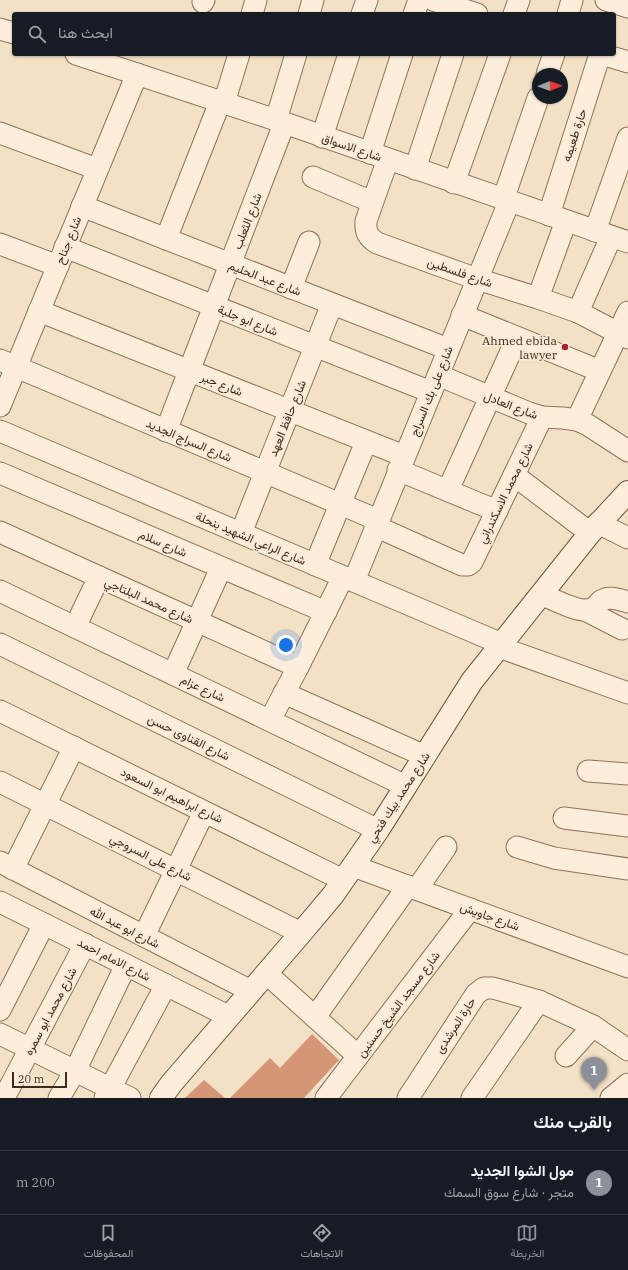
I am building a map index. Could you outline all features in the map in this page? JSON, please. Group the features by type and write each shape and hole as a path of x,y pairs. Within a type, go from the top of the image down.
{"street":[{"path":"253,12 256,0"},
{"path":"310,12 313,0"},
{"path":"363,12 367,0"},
{"path":"415,12 419,0"},
{"path":"433,0 471,10"},
{"path":"515,12 520,0"},
{"path":"569,12 572,0"},
{"path":"0,29 12,33"},
{"name":"شارع الاسواق","path":"82,56 280,122 506,201 617,237"},
{"path":"166,239 222,103 238,56"},
{"name":"شارع الثعلب","path":"166,430 230,264 280,122 296,56"},
{"path":"322,137 348,56"},
{"name":"شارع فلسطين","path":"402,56 379,156 372,202 366,221 366,230 371,239 377,243 477,279 578,312 623,335"},
{"path":"415,169 452,56"},
{"path":"454,182 499,56"},
{"path":"549,68 553,56"},
{"name":"حارة طعيمه","path":"538,298 600,56"},
{"path":"608,56 628,62"},
{"name":"شارع جناح","path":"0,406 8,364 39,311 137,74"},
{"name":"شارع على بك السراج","path":"270,720 326,612 348,579 377,523 477,279 506,201 536,104"},
{"path":"0,133 97,169"},
{"path":"578,312 617,237 628,138"},
{"path":"313,177 372,202"},
{"name":"شارع عبد الحليم","path":"82,206 448,349"},
{"path":"291,288 309,242"},
{"name":"شارع ابو جلبة","path":"0,244 61,257 214,306 315,347 434,384"},
{"name":"شارع حافظ العهد","path":"241,533 332,304"},
{"name":"شارع جبر","path":"39,311 366,442 448,490 497,511"},
{"path":"577,420 600,371 623,335 628,312"},
{"path":"462,315 600,371"},
{"path":"448,490 517,338"},
{"name":"شارع السراج الجديد","path":"8,364 341,504 462,565 465,565"},
{"name":"شارع العادل","path":"434,384 490,397 542,417 577,420 588,425 628,451"},
{"name":"شارع محمد الاسكندراني","path":"465,565 472,562 542,417"},
{"name":"شارع الراعي الشهيد بنحلة","path":"0,431 241,533 501,646 628,693"},
{"path":"315,565 366,442"},
{"name":"شارع سلام","path":"0,473 326,612"},
{"path":"514,475 594,528 628,538"},
{"name":"شارع محمد بيك فتحي","path":"160,1098 170,1084 228,1016 301,933 348,873 378,830 472,680 542,595 594,528 628,492"},
{"name":"شارع محمد البلتاجي","path":"0,532 298,667"},
{"path":"173,674 221,568"},
{"path":"75,627 99,577"},
{"name":"شارع عزام","path":"0,591 406,786"},
{"path":"542,595 585,610 622,629"},
{"path":"585,610 591,610 597,607 601,601 608,598 628,602"},
{"name":"شارع القناوى حسن","path":"0,644 378,830"},
{"path":"284,693 425,756"},
{"name":"شارع ابراهيم ابو السعود","path":"0,711 204,812 348,873"},
{"path":"7,866 46,805 74,747"},
{"path":"588,771 628,774"},
{"name":"شارع على السروجي","path":"0,783 301,933"},
{"path":"144,936 204,812"},
{"path":"564,818 628,826"},
{"path":"315,1017 412,888 446,847"},
{"path":"518,847 554,858 628,869"},
{"name":"شارع ابو عبد الله","path":"7,866 251,991"},
{"name":"شارع جاويش","path":"348,873 412,888 628,967"},
{"name":"شارع الامام احمد","path":"1,904 85,944 228,1016"},
{"name":"شارع مسجد الشيخ حسنين","path":"326,1098 470,909"},
{"path":"0,1010 44,924"},
{"name":"شارع محمد ابو سمره","path":"4,1098 85,944"},
{"path":"59,1098 75,1071 126,965"},
{"path":"266,973 358,1056"},
{"path":"107,1093 166,985"},
{"name":"حارة المرشدى","path":"408,1098 476,994 484,988 493,988 539,1001 593,1026 628,1050"},
{"path":"472,1098 539,1001"},
{"path":"566,1056 593,1026"},
{"path":"0,1034 75,1071 107,1093 130,1098"},
{"path":"611,1098 628,1084"}],"building":[{"path":"312,1034 339,1060 304,1098 230,1098 270,1058 280,1068"},
{"path":"204,1080 225,1098 185,1098"}],"place":[{"name":"Ahmed ebida lawyer","path":"565,347"},
{"name":"مول الشوا الجديد","path":"594,1090"}]}
